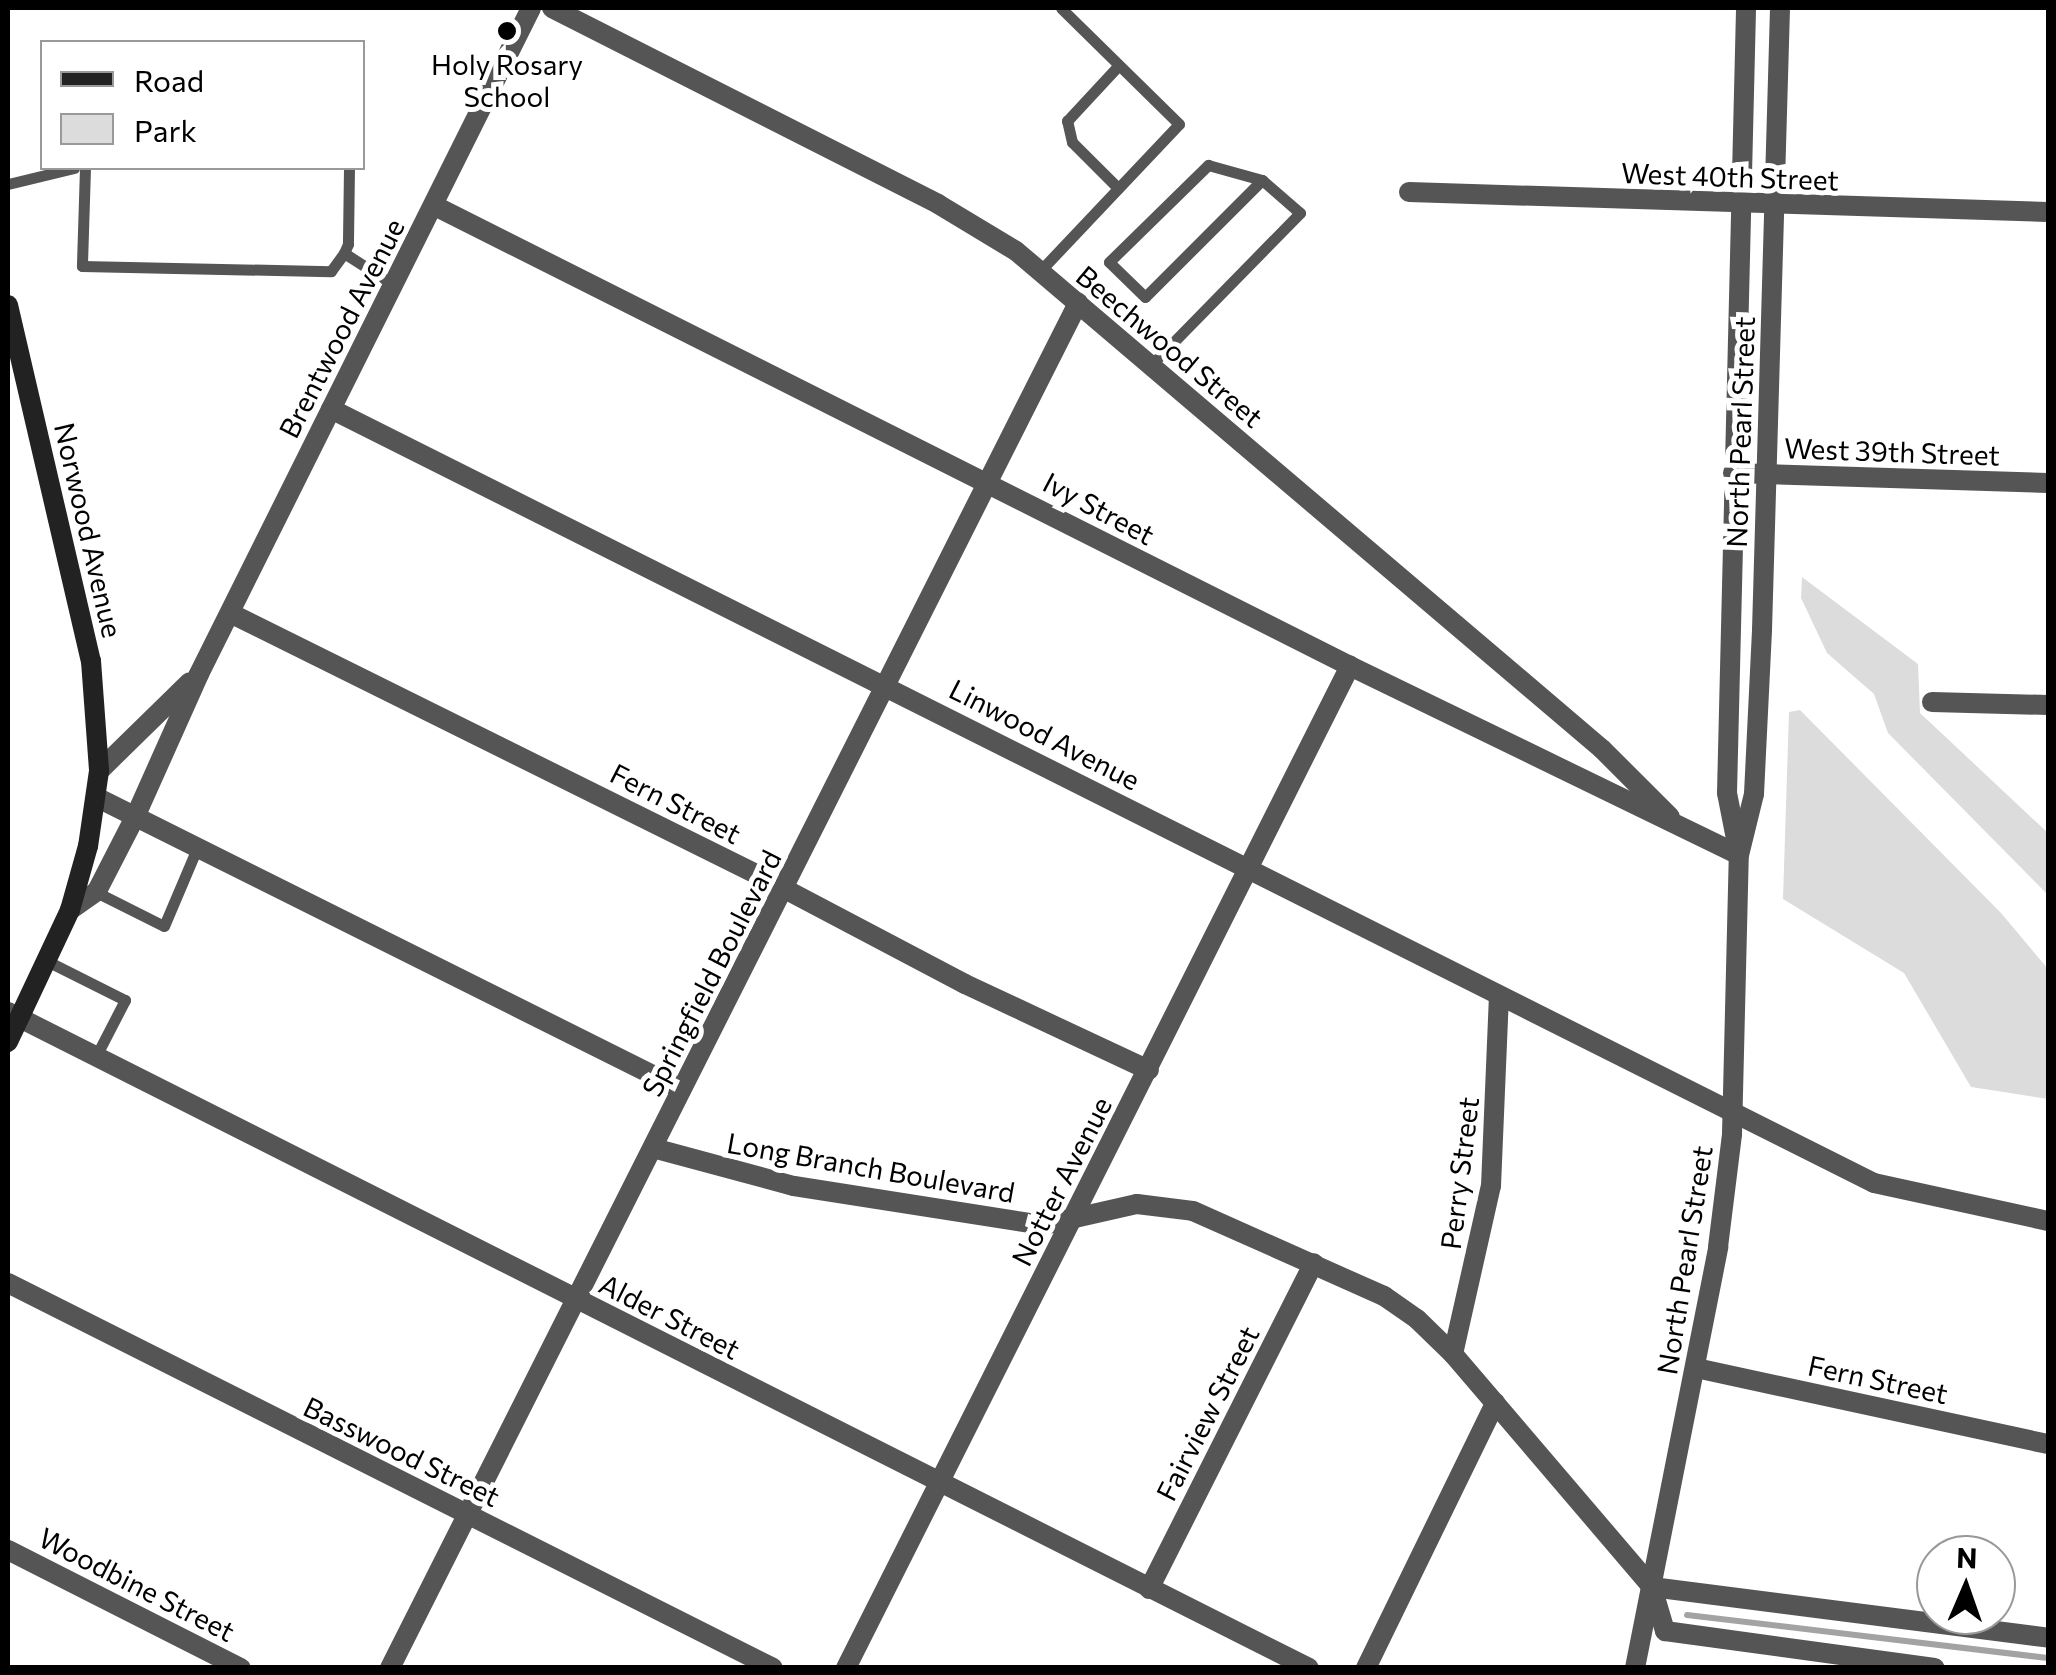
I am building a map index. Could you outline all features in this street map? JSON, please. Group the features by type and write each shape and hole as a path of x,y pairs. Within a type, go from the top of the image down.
{"main road":[{"name":"Norwood Avenue","path":"8,306 91,661 99,770"},
{"name":"Brentwood Avenue","path":"8,1042 14,1015 49,962 70,910 88,888 99,770"}],"street":[{"name":"Brentwood Avenue","path":"88,888 136,816 198,674 532,8"},
{"name":"Beechwood Street","path":"552,8 988,232 1040,271 1602,749 1682,829"},
{"name":"North Pearl Street","path":"1739,855 1727,792 1746,8"},
{"name":"North Pearl Street","path":"1635,1668 1718,1247 1732,1112 1739,855 1754,794 1780,8"},
{"name":"West 40th Street","path":"1409,192 2048,212"},
{"name":"Ivy Street","path":"435,206 1350,666 1739,855"},
{"name":"Springfield Boulevard","path":"390,1668 786,889 1078,303"},
{"name":"Linwood Avenue","path":"330,408 1874,1182 2048,1221"},
{"name":"West 39th Street","path":"1733,473 2048,483"},
{"name":"Fern Street","path":"230,614 786,889 965,984 1149,1070"},
{"name":"Notter Avenue","path":"846,1668 1350,666"},
{"name":"Brentwood Avenue","path":"99,770 198,674"},
{"path":"1932,702 2048,705"},
{"path":"96,797 681,1090"},
{"name":"Perry Street","path":"1453,1354 1492,1186 1500,996"},
{"name":"Alder Street","path":"14,1015 1300,1666"},
{"name":"Long Branch Boulevard","path":"653,1148 680,1159 878,1202 1044,1225 1136,1204 1164,1204 1193,1211 1384,1296 1417,1319 1453,1354 1652,1587 1666,1631 1934,1668"},
{"name":"Fairview Street","path":"1149,1588 1314,1263"},
{"name":"Basswood Street","path":"8,1283 774,1668"},
{"name":"Fern Street","path":"1696,1368 2048,1444"},
{"path":"1366,1668 1495,1403"},
{"name":"Woodbine Street","path":"8,1550 241,1668"},
{"path":"1652,1587 2048,1638"}],"lane":[{"path":"1040,271 1179,124 1062,8"},
{"path":"1118,188 1072,142 1067,121 1119,65"},
{"path":"1151,366 1300,213 1262,180 1208,165 1109,262 1144,297 1262,180"},
{"path":"8,184 66,170"},
{"path":"85,170 82,266 331,272 344,253 349,170"},
{"path":"344,253 394,285"},
{"path":"88,888 164,926 198,846"},
{"path":"49,962 125,1000 95,1058"}],"green space":[{"path":"1802,577 1918,664 1920,713 2048,833 2048,895 1888,733 1874,694 1827,653 1801,598"},
{"path":"1800,710 2001,913 2048,969 2048,1099 1971,1087 1904,973 1783,899 1789,712"}],"waterway":[{"path":"1687,1615 2045,1658"}],"place":[{"name":"Holy Rosary School","path":"507,31"}]}
